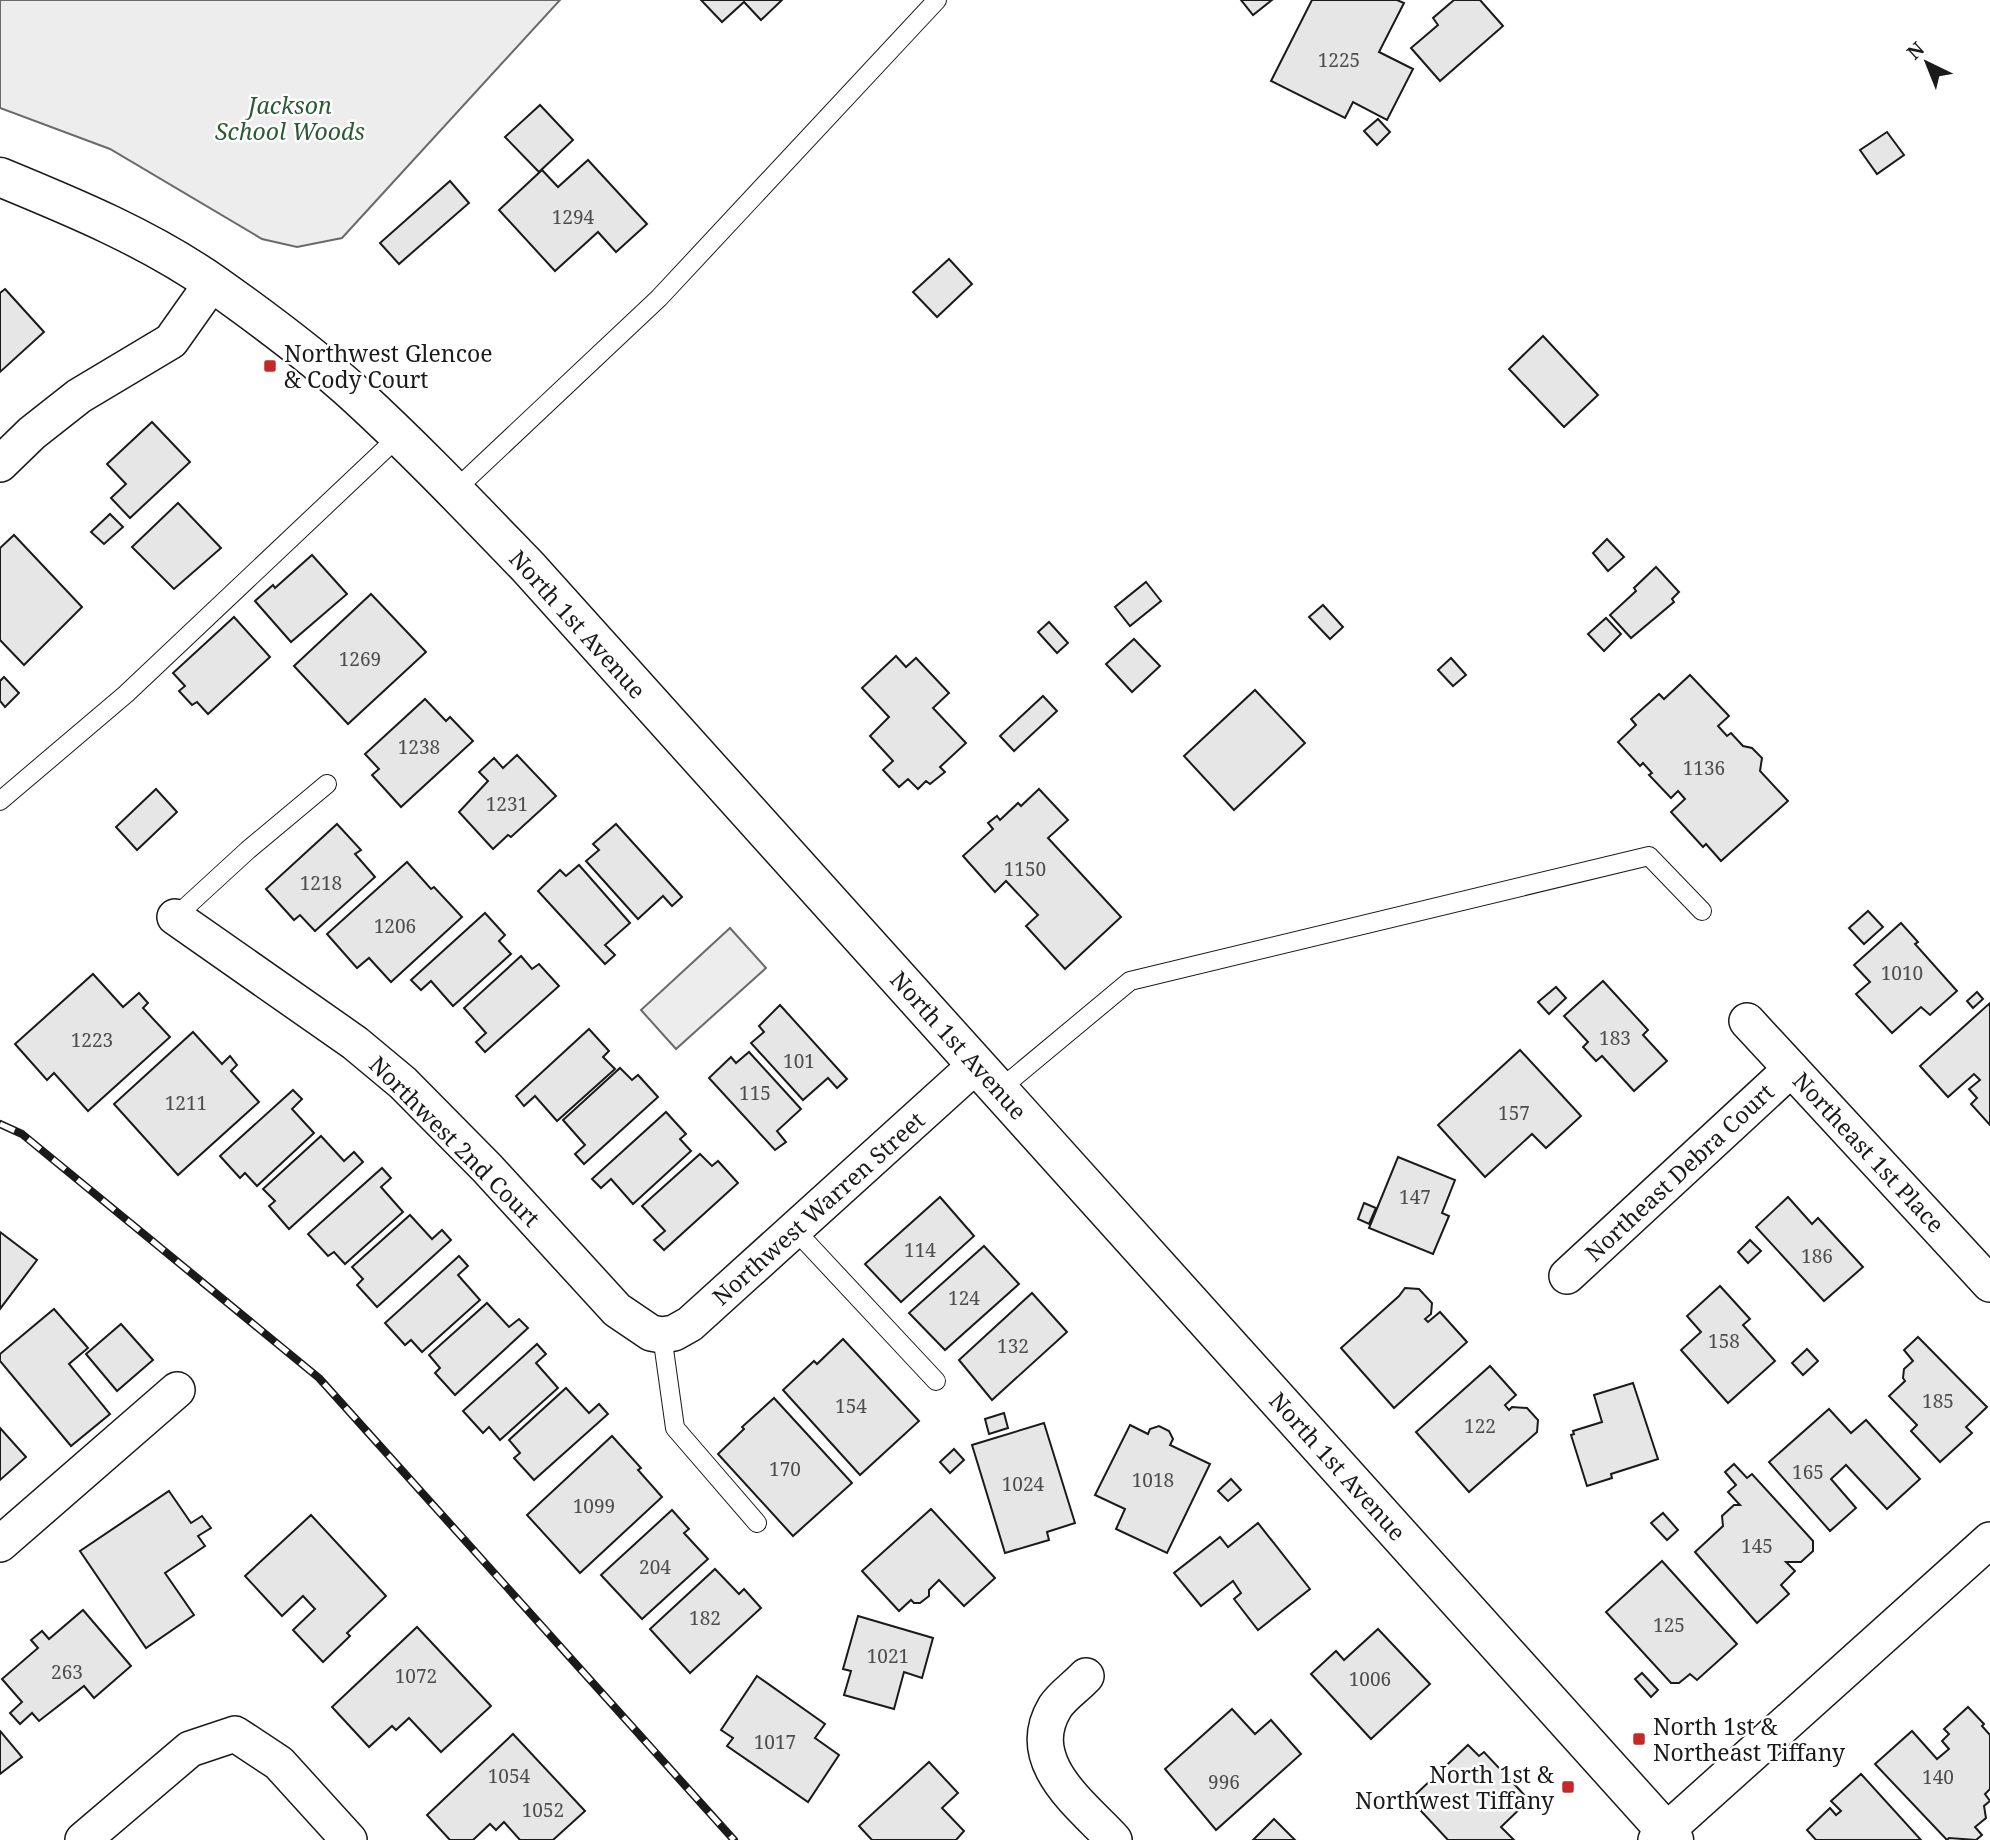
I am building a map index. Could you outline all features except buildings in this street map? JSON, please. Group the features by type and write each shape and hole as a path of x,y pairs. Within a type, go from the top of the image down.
{"main road":[{"name":"North 1st Avenue","path":"0,177 97,219 212,283 355,394 454,491 528,568 988,1077 1665,1837"}],"street":[{"path":"0,464 32,433 79,396 171,341 212,283"},
{"name":"Northwest 2nd Court","path":"175,917 355,1043 402,1083 487,1168 617,1310 657,1334"},
{"name":"Northeast 1st Place","path":"1747,1021 1990,1284"},
{"name":"Northeast Debra Court","path":"1567,1276 1791,1069"},
{"name":"Northwest Warren Street","path":"657,1334 674,1333 690,1324 794,1230 988,1077"},
{"path":"0,1544 177,1391"},
{"path":"1665,1837 1990,1540"},
{"path":"1086,1676 1056,1706 1047,1727 1044,1751 1052,1772 1114,1840"},
{"path":"83,1840 190,1749 234,1734 279,1763 349,1840"}],"lane":[{"path":"454,491 659,298 937,0"},
{"path":"0,801 126,694 398,437"},
{"path":"175,917 248,850 327,784"},
{"path":"988,1077 1130,981 1649,856 1702,911"},
{"path":"794,1230 936,1381"},
{"path":"657,1334 675,1428 757,1523"}],"green space":[{"name":"Jackson School Woods","path":"0,0 560,0 342,238 297,247 262,239 110,149 0,108"},
{"path":"730,928 766,968 676,1049 641,1010"}],"railway":[{"path":"0,1124 22,1134 319,1378 734,1840"}],"place":[{"name":"Northwest Glencoe & Cody Court","path":"270,366"},
{"name":"North 1st & Northeast Tiffany","path":"1639,1739"},
{"name":"North 1st & Northwest Tiffany","path":"1568,1787"}]}
